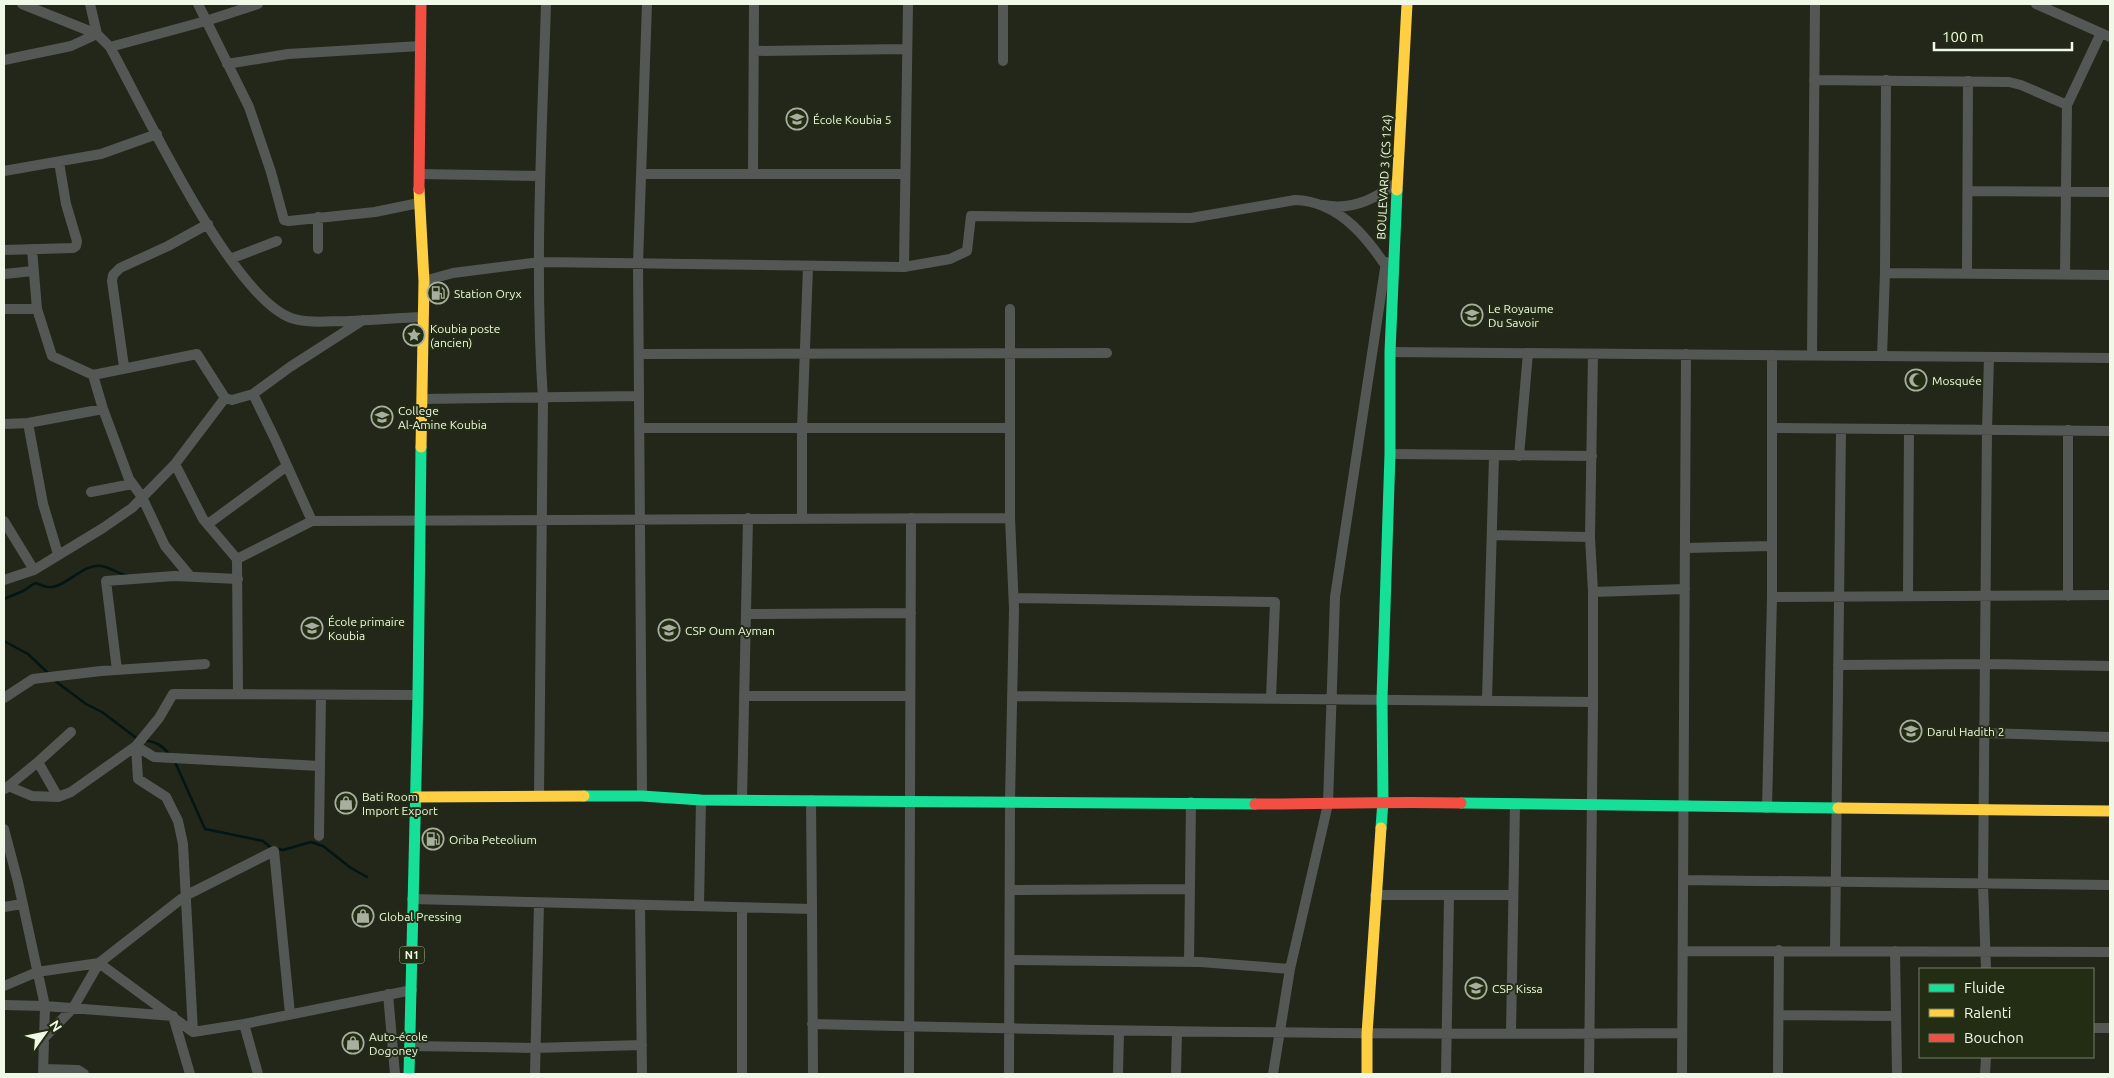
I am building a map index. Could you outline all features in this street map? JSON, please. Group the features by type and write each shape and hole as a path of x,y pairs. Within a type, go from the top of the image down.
{"street":[{"path":"22,4 97,34 110,46 191,198 230,260 265,300 280,312 292,318 322,322 423,317"},
{"path":"90,4 97,34"},
{"path":"198,4 249,107 271,172 284,220 375,212 419,203"},
{"path":"110,46 206,21 258,4"},
{"name":"N1","path":"409,1074 418,695 424,281 419,203 421,4"},
{"path":"539,796 543,399 540,364 540,176 546,4"},
{"path":"642,796 638,263 648,4"},
{"path":"753,173 754,4"},
{"path":"904,267 908,4"},
{"path":"1003,61 1004,4"},
{"name":"BOULEVARD 3 (CS 124)","path":"1367,1074 1367,1034 1375,896 1383,801 1382,699 1390,454 1390,352 1407,4"},
{"path":"1812,356 1815,4"},
{"path":"2036,4 2106,35 2067,105 2065,274"},
{"path":"4,60 71,46 97,34"},
{"path":"227,64 297,53 420,46"},
{"path":"754,51 906,49"},
{"path":"1814,80 2015,83 2067,105"},
{"path":"1882,356 1885,273 1886,80"},
{"path":"1967,272 1969,191 1968,81"},
{"path":"4,171 101,154 157,134"},
{"path":"4,250 73,248 77,244 66,204 59,162"},
{"path":"419,174 540,176"},
{"path":"641,174 904,174"},
{"path":"1317,203 1347,206 1365,202 1382,194 1397,182"},
{"path":"1969,191 2110,192"},
{"path":"1272,1074 1290,969 1328,804 1335,597 1396,199"},
{"path":"424,281 453,273 540,262 904,267 950,259 967,251 971,216 1192,218 1296,200 1309,200 1317,203 1341,216 1355,227 1393,278"},
{"path":"318,217 318,250"},
{"path":"124,367 112,281 113,274 120,268 168,246 208,224"},
{"path":"230,260 277,241"},
{"path":"32,250 37,309 52,356 93,375 124,367 197,354 225,398 232,400 253,394 290,367 364,320"},
{"path":"802,518 802,428 808,267"},
{"path":"4,274 34,271"},
{"path":"1885,273 1967,272 2110,275"},
{"path":"1009,1074 1010,801 1014,598 1010,518 1010,308"},
{"path":"4,309 37,309"},
{"path":"1390,352 2110,358"},
{"path":"639,354 1107,353"},
{"path":"1519,456 1528,353"},
{"path":"1589,1074 1593,702 1590,537 1593,354"},
{"path":"1682,1074 1686,354"},
{"path":"1767,808 1772,597 1772,355"},
{"path":"1986,968 1983,884 1989,357"},
{"path":"93,375 102,409 129,479 142,496 165,546 190,576"},
{"path":"253,394 312,521"},
{"path":"422,400 639,396"},
{"path":"4,580 34,570 132,508 175,464 225,398"},
{"path":"4,424 28,423 102,409"},
{"path":"28,423 43,504 58,554"},
{"path":"639,428 1010,428"},
{"path":"1773,428 2110,431"},
{"path":"1835,951 1840,428"},
{"path":"1908,596 1909,429"},
{"path":"2068,430 2068,596"},
{"path":"1390,454 1592,456"},
{"path":"1488,699 1494,456"},
{"path":"175,464 204,519 237,559 238,694"},
{"path":"208,524 288,466"},
{"path":"91,492 132,484"},
{"path":"742,799 748,518"},
{"path":"909,1074 911,518"},
{"path":"237,559 312,521 420,519 1010,518"},
{"path":"4,521 34,570"},
{"path":"1492,535 1590,537"},
{"path":"1685,548 1771,546"},
{"path":"117,670 106,581 190,576 238,579"},
{"path":"1592,592 1685,589"},
{"path":"1772,597 2110,595"},
{"path":"1014,598 1275,602 1271,698"},
{"path":"746,614 911,613"},
{"path":"4,698 33,679 117,670 204,664"},
{"path":"1838,664 2110,666"},
{"path":"6,788 32,796 58,797 71,792 136,746 159,718 173,694 418,695"},
{"path":"319,836 321,695"},
{"path":"744,696 910,696"},
{"path":"1012,696 1488,699 1593,702"},
{"path":"6,788 71,732"},
{"path":"1984,732 2110,737"},
{"path":"136,746 154,758 320,766"},
{"path":"136,746 138,779 166,797 178,821 183,844 193,1032"},
{"path":"38,762 58,797"},
{"path":"416,796 642,796 701,800 1328,804 1383,801 1591,806 2110,811"},
{"path":"699,905 701,800"},
{"path":"811,800 813,1074"},
{"path":"1189,962 1191,802"},
{"path":"1512,1033 1512,895 1515,804"},
{"path":"4,829 45,1006 44,1072 78,1070 84,1074"},
{"path":"44,1038 73,1008 99,963 185,896 274,851 290,1014"},
{"path":"1683,880 2110,885"},
{"path":"1010,890 1190,889"},
{"path":"1375,896 1449,897 1512,895"},
{"path":"1446,1074 1449,897"},
{"path":"412,899 812,909"},
{"path":"534,1074 539,903"},
{"path":"4,907 22,904"},
{"path":"640,905 642,1074"},
{"path":"742,908 742,1074"},
{"path":"1778,1074 1779,950"},
{"path":"1683,951 2110,952"},
{"path":"1895,951 1897,1074"},
{"path":"1010,960 1189,962 1290,969"},
{"path":"4,986 37,972 99,963 193,1032 244,1024 412,990"},
{"path":"388,994 395,1074"},
{"path":"4,1006 45,1006 173,1016"},
{"path":"1779,1015 1896,1016"},
{"path":"173,1016 190,1074"},
{"path":"244,1024 258,1074"},
{"path":"812,1024 1367,1034 1682,1033"},
{"path":"2094,1028 2110,1028"},
{"path":"1118,1074 1119,1031"},
{"path":"1176,1074 1177,1032"},
{"path":"410,1046 534,1048 642,1045"},
{"path":"1986,1058 1986,1074"}],"waterway":[{"path":"4,599 23,591 35,583 47,587 56,586 95,566 105,567 127,575"},
{"path":"4,641 28,654 49,674"},
{"path":"54,680 86,704 102,712 139,740"},
{"path":"144,740 158,744 169,754"},
{"path":"175,762 205,829 263,841 270,847 283,850 311,842 323,846 351,868 367,877"}],"traffic: fast":[{"path":"1381,828 1383,801 1382,699 1390,454 1390,352 1397,190"},
{"path":"409,1074 418,695 421,447"},
{"path":"584,796 642,796 701,800 1255,804"},
{"path":"1461,803 1838,808"}],"traffic: slow":[{"path":"1397,190 1407,4"},
{"path":"419,189 424,281 421,447"},
{"path":"416,797 584,796"},
{"path":"1838,808 2110,811"},
{"path":"1367,1074 1367,1034 1381,828"}],"traffic: jam":[{"path":"419,189 421,4"},
{"path":"1255,804 1461,803"}],"place":[{"name":"École Koubia 5","path":"797,119"},
{"name":"Station Oryx","path":"438,293"},
{"name":"Le Royaume Du Savoir","path":"1472,315"},
{"name":"Koubia poste (ancien)","path":"414,335"},
{"name":"Mosquée","path":"1916,380"},
{"name":"College Al-Amine Koubia","path":"382,417"},
{"name":"École primaire Koubia","path":"312,628"},
{"name":"CSP Oum Ayman","path":"669,630"},
{"name":"Darul Hadith 2","path":"1911,731"},
{"name":"Bati Room Import Export","path":"346,803"},
{"name":"Oriba Peteolium","path":"433,839"},
{"name":"Global Pressing","path":"363,916"},
{"name":"CSP Kissa","path":"1476,988"},
{"name":"Auto-école Dogoney","path":"353,1043"}]}
